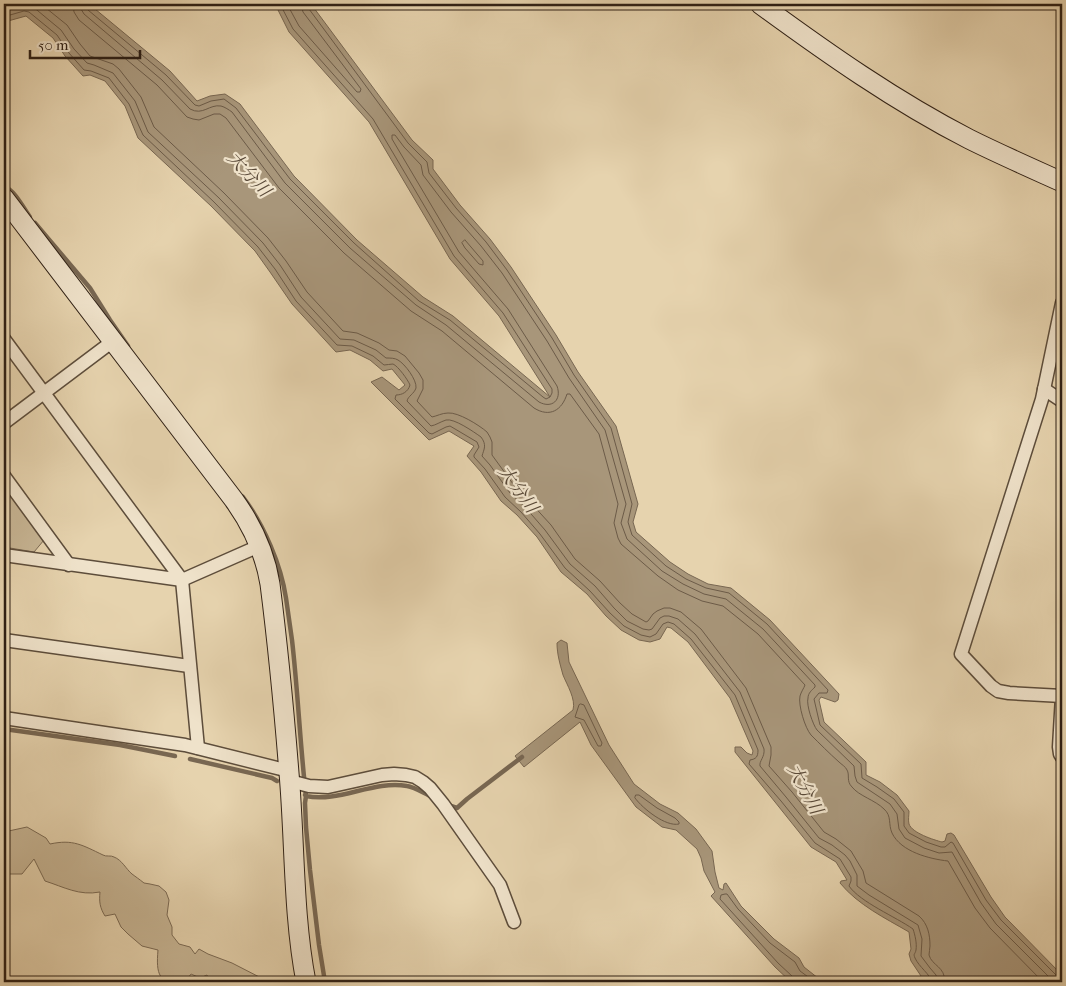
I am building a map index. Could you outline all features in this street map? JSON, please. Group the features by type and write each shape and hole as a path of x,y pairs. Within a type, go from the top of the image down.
{"street":[{"path":"760,4 849,68 890,94 968,138 1062,182"},
{"path":"4,198 238,506 248,521 259,546 270,584 289,776 298,922 306,982"},
{"path":"1062,303 1044,389 961,654 998,691 1009,694 1062,696 1059,747 1062,757"},
{"path":"4,339 182,580 198,748"},
{"path":"4,423 113,341"},
{"path":"1044,389 1062,401"},
{"path":"4,476 69,565"},
{"path":"4,555 182,580 259,546"},
{"path":"4,640 189,666"},
{"path":"4,718 198,748 289,776 310,786 328,787 382,775 394,774 415,777 430,788 443,804 500,885 514,922"}],"shaded area":[{"path":"4,486 44,540 34,552 4,547"},
{"path":"27,827 46,838 50,844 65,842 77,844 104,856 117,858 132,874 144,883 159,886 166,892 169,900 167,915 172,927 172,935 179,944 190,947 195,954 199,949 269,982 210,982 207,975 200,978 191,974 185,982 169,982 164,980 158,966 158,950 142,946 121,927 115,914 105,916 100,905 100,892 78,892 45,881 34,859 22,874 4,874 4,832"}],"water":[{"name":"大分川","path":"4,4 89,4 170,71 197,101 210,96 225,94 240,104 294,176 357,240 423,297 453,316 550,397 499,316 450,259 369,122 289,32 275,4 311,4 412,140 433,160 433,169 460,205 490,239 511,267 578,372 616,426 638,504 633,522 636,532 670,562 688,574 708,584 731,588 770,620 839,694 838,700 835,702 821,697 819,700 824,722 866,762 866,775 880,782 897,795 909,811 909,824 914,830 924,836 942,842 945,841 947,834 951,833 954,835 1005,917 1062,975 1062,982 929,982 921,976 911,961 909,954 911,949 909,932 872,910 847,891 840,883 847,880 836,862 811,847 735,752 735,747 741,747 752,755 753,751 730,698 688,642 671,628 667,627 660,639 650,642 639,640 621,630 587,594 561,572 537,537 501,501 481,472 467,456 474,446 449,431 429,440 371,382 382,377 399,390 405,385 392,369 383,371 370,360 350,350 336,352 292,304 255,251 211,206 138,138 125,106 105,81 90,75 83,76 65,56 53,38 26,16 8,21 4,17"},
{"path":"561,640 567,643 569,662 609,745 634,784 660,804 678,813 696,829 712,851 719,888 723,890 726,883 741,906 774,939 799,958 804,967 823,982 791,982 775,967 711,896 715,892 704,871 697,849 676,830 662,827 636,807 591,745 580,722 524,767 515,756 573,710 572,697 563,675 558,655 557,643"}],"waterway":[{"path":"4,186 15,196 30,217"},
{"path":"35,223 90,288 128,346"},
{"path":"243,497 265,533 284,585 292,640 306,796 331,797 369,788 394,785 417,789 432,797"},
{"path":"4,729 120,745 175,756"},
{"path":"448,805 457,808 522,757"},
{"path":"190,759 272,778 277,781"},
{"path":"305,795 310,870 325,982"}]}
